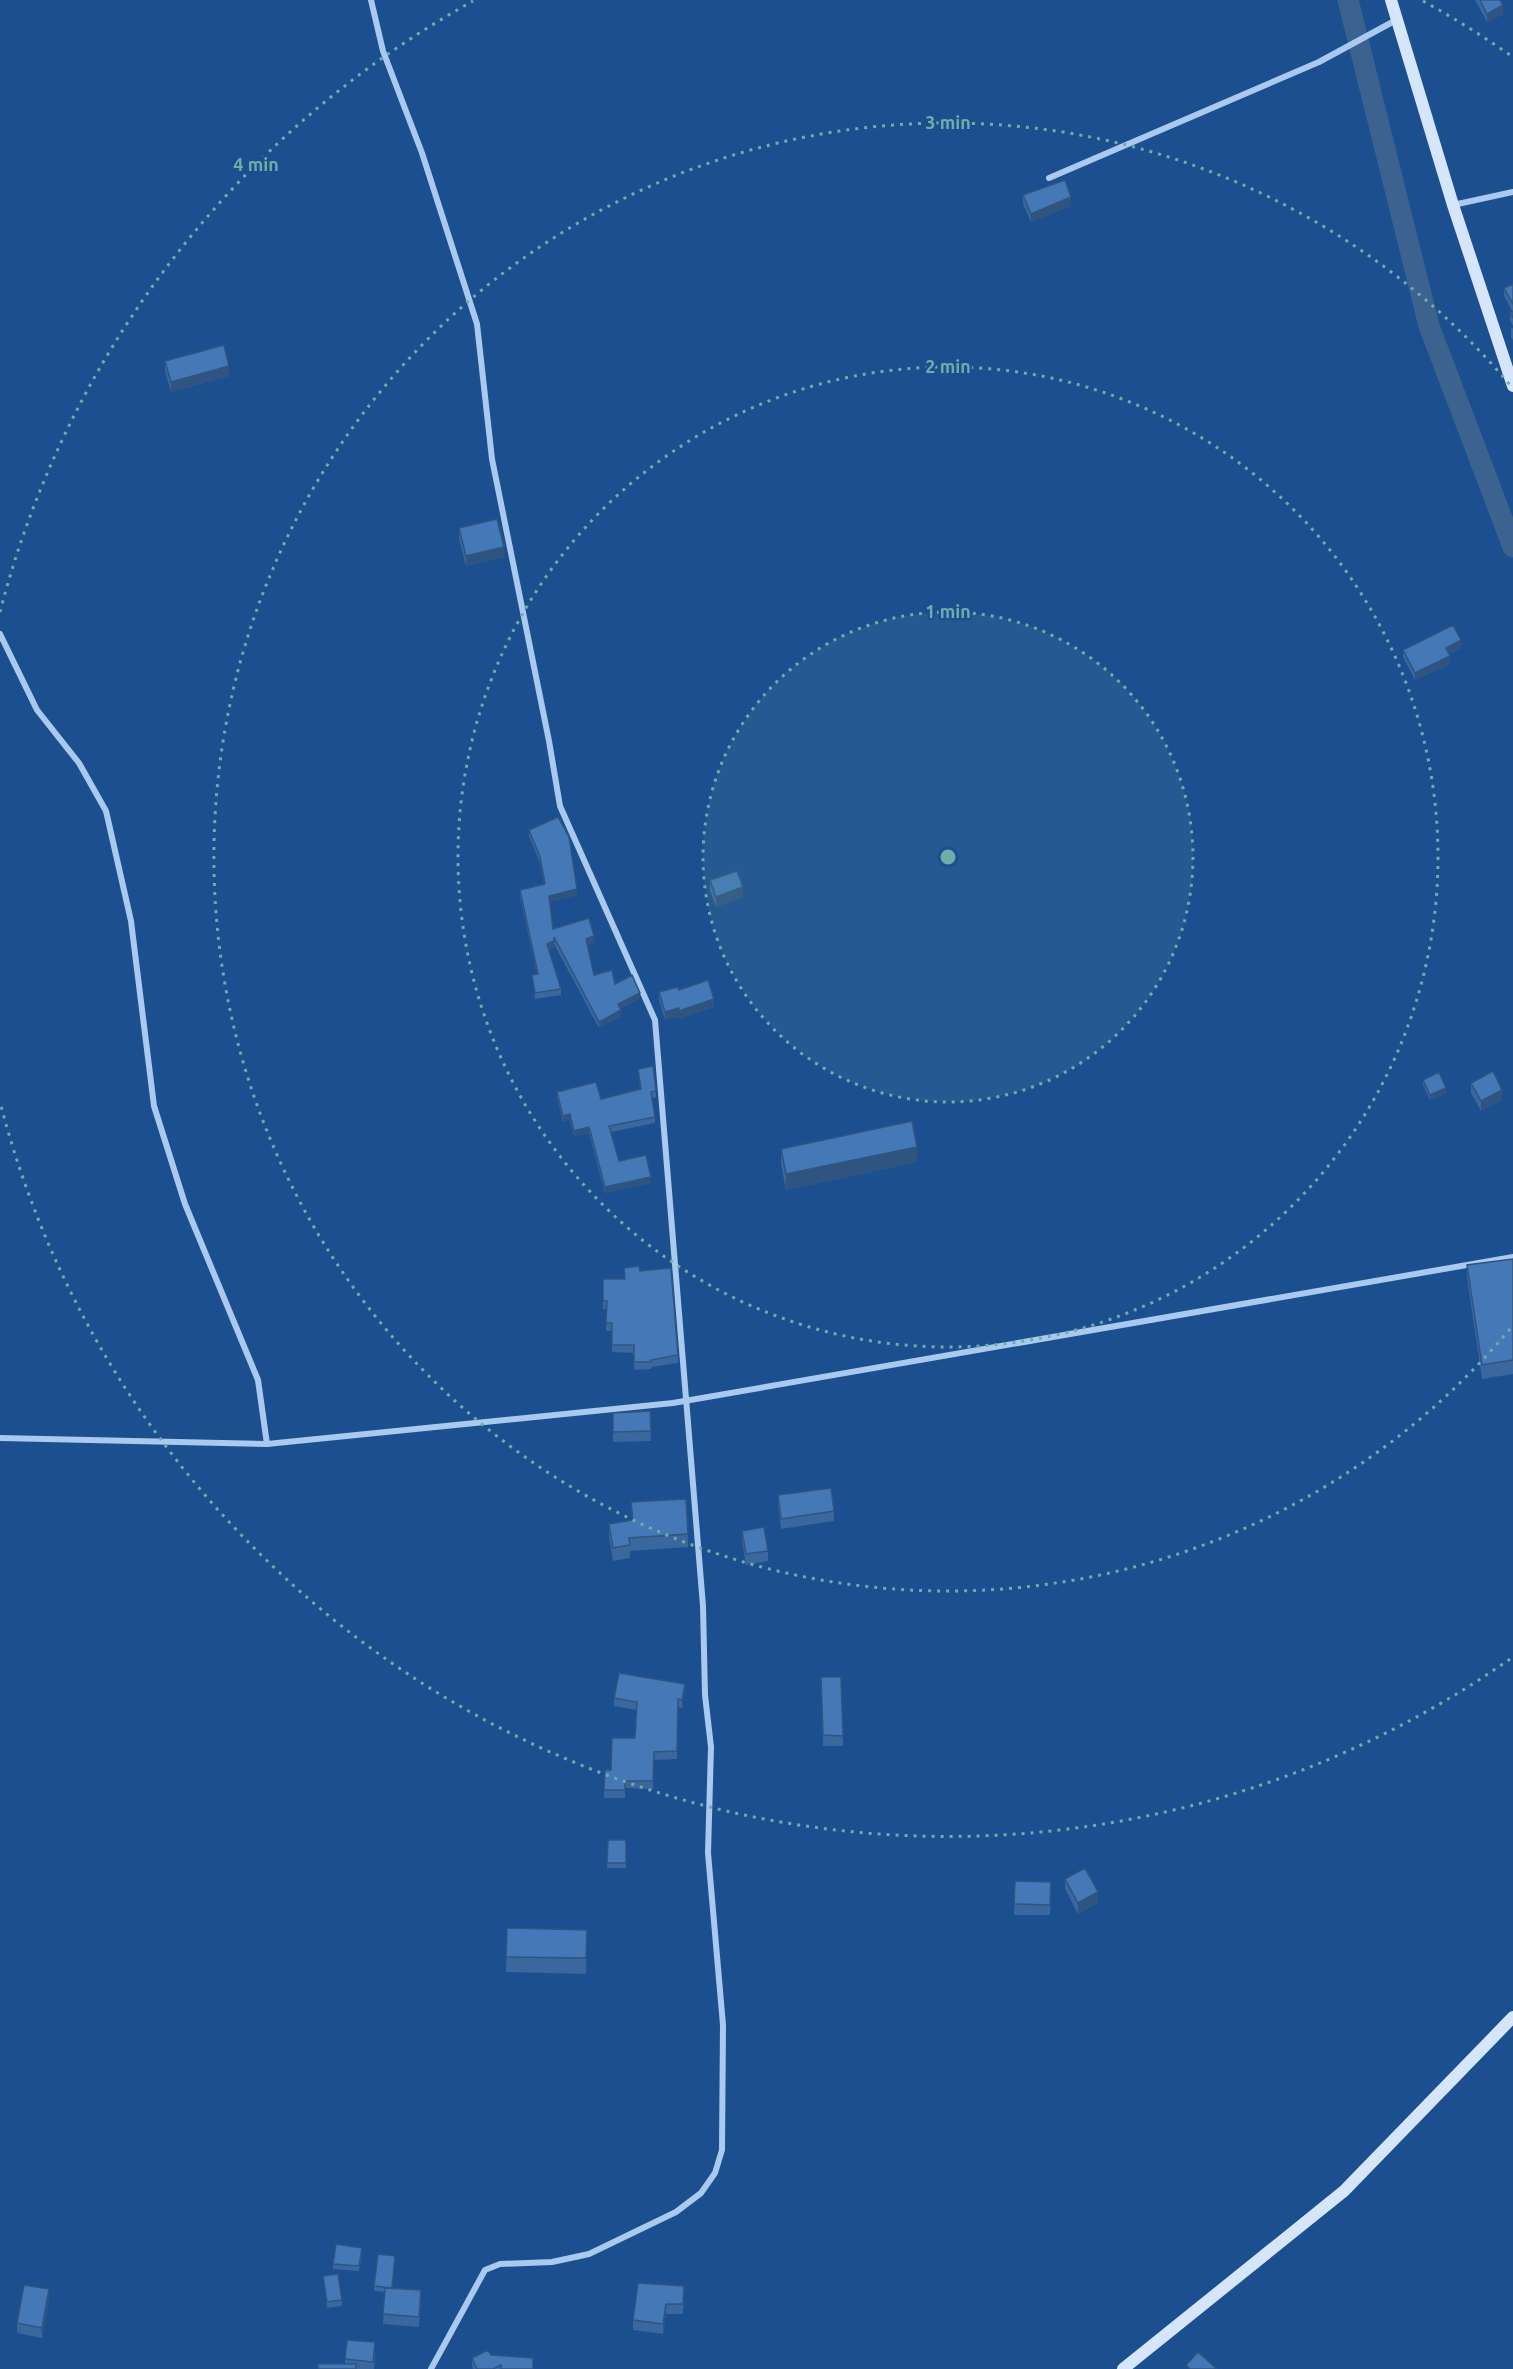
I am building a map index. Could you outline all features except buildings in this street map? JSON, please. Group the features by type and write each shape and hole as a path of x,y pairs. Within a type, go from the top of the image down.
{"main road":[{"path":"1391,0 1399,19 1453,205 1513,386"},
{"path":"1123,2369 1344,2191 1510,2020"}],"street":[{"path":"371,0 383,51 422,153 477,324 492,459 560,806 654,1020 686,1400 711,1747 708,1853 723,2025 722,2150 715,2173 701,2193 676,2212 633,2235 589,2254 552,2262 500,2264 484,2270 431,2369"},
{"path":"1049,178 1319,62 1399,19"},
{"path":"1453,205 1513,192"},
{"path":"0,634 38,710 79,763 106,811 131,921 154,1106 185,1204 258,1380 267,1444"},
{"path":"0,1438 267,1444 686,1400 1513,1257"}],"waterway":[{"path":"1348,0 1429,326 1513,547"}]}
